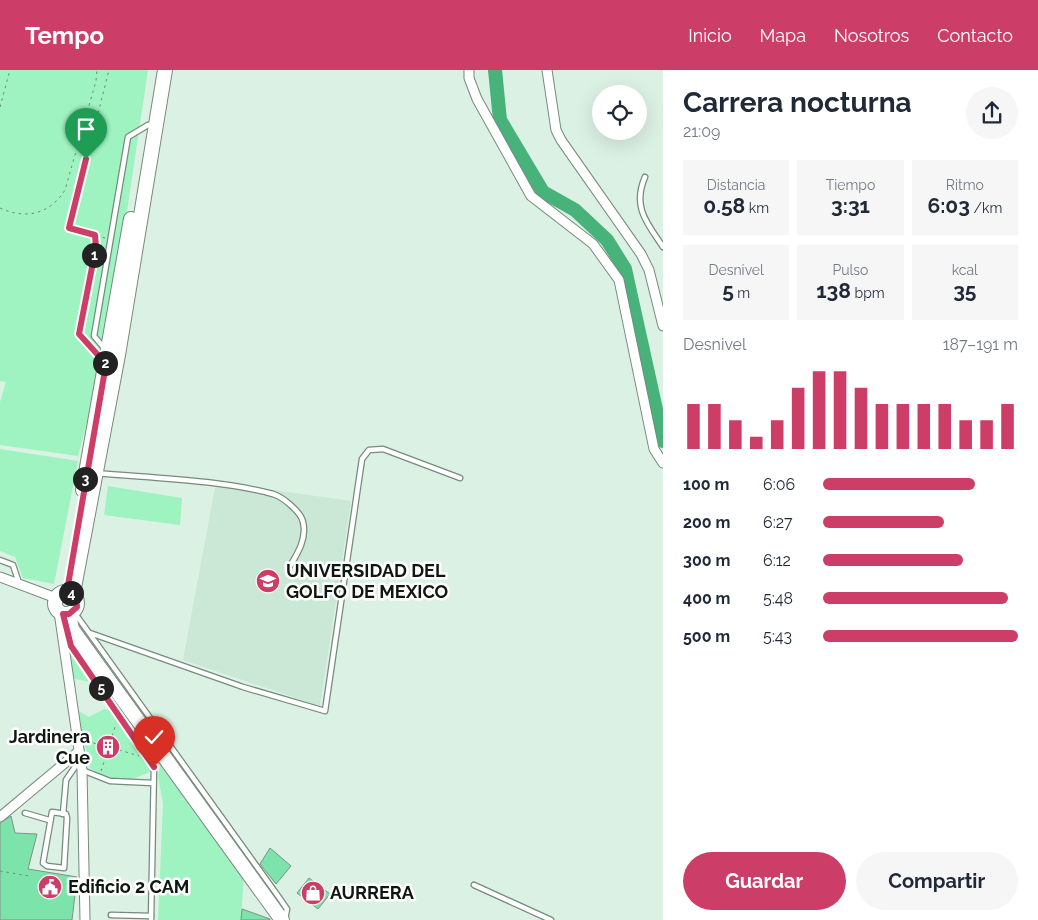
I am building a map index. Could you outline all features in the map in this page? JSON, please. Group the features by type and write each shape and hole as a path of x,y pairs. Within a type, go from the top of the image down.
{"street":[{"path":"152,126 156,70"},
{"path":"85,920 80,761 66,607 152,126 165,70"},
{"path":"470,70 469,78 477,99 531,196 593,244 619,280 654,449 663,463"},
{"path":"546,70 556,130 641,254 649,270 663,326"},
{"path":"111,357 96,473 66,607 72,629 284,920"},
{"path":"0,576 66,607"},
{"path":"0,817 80,761"}],"lane":[{"path":"111,357 94,336 128,137 152,126"},
{"path":"645,177 640,189 640,206 644,217 663,247"},
{"path":"90,633 243,687 325,711 327,708 362,459 369,450 383,449 460,478"},
{"path":"96,473 215,484 276,494 295,510 303,522 301,547 290,566"},
{"path":"0,560 13,565 20,584"},
{"path":"66,607 90,633 278,896 287,912 284,920"},
{"path":"66,607 71,646 152,762 151,918 111,915"},
{"path":"63,814 66,780 80,761 110,781 153,783"},
{"path":"25,813 49,820"},
{"path":"50,813 63,814 67,818 64,868 44,864 50,813"},
{"path":"474,885 551,920"}],"path":[{"path":"0,107 10,70"},
{"path":"0,208 8,212 30,215 42,212 58,202 65,190 96,81 97,70"},
{"path":"109,70 69,228 111,240"},
{"path":"95,235 96,247 79,334 111,357"},
{"path":"110,742 118,720"},
{"path":"84,740 103,746"},
{"path":"113,748 146,758"},
{"path":"100,774 106,753"},
{"path":"0,871 28,876"}],"shaded area":[{"name":"UNIVERSIDAD DEL GOLFO DE MEXICO","path":"216,482 351,501 320,706 183,660"}],"green space":[{"path":"0,70 148,70 106,353 78,456 0,445 0,402 6,382 0,381"},
{"path":"0,449 78,461 54,584 23,578 15,557 0,551"},
{"path":"108,486 182,498 180,525 104,515"},
{"path":"70,654 89,682 72,678"},
{"path":"104,709 110,710 150,765 150,772 133,779 120,780 107,777 90,768 77,710 89,717"},
{"path":"161,761 186,798 178,800 188,799 244,875 241,920 158,920 163,804 158,776"}],"building":[{"name":"Jardinera Cue","path":"106,741 110,741 114,747 110,753 106,753 102,749 102,745"},
{"path":"11,816 15,833 37,834 28,869 77,877 72,920 0,920 0,823"},
{"path":"270,848 291,866 276,884 260,864"},
{"name":"AURRERA","path":"309,878 330,894 318,909 297,893"},
{"path":"242,909 270,919 270,920 241,920"}],"waterway":[{"path":"495,70 500,120 543,192 575,210 607,240 625,269 663,441"}],"place":[{"name":"UNIVERSIDAD DEL GOLFO DE MEXICO","path":"268,581"},
{"name":"Jardinera Cue","path":"108,747"},
{"name":"Edificio 2 CAM","path":"50,887"},
{"name":"AURRERA","path":"313,893"}],"route":[{"path":"86,159 69,228 95,235 96,247 79,334 106,364 86,470 67,591 73,593 78,602 74,612 63,614 71,646 154,767"}]}
